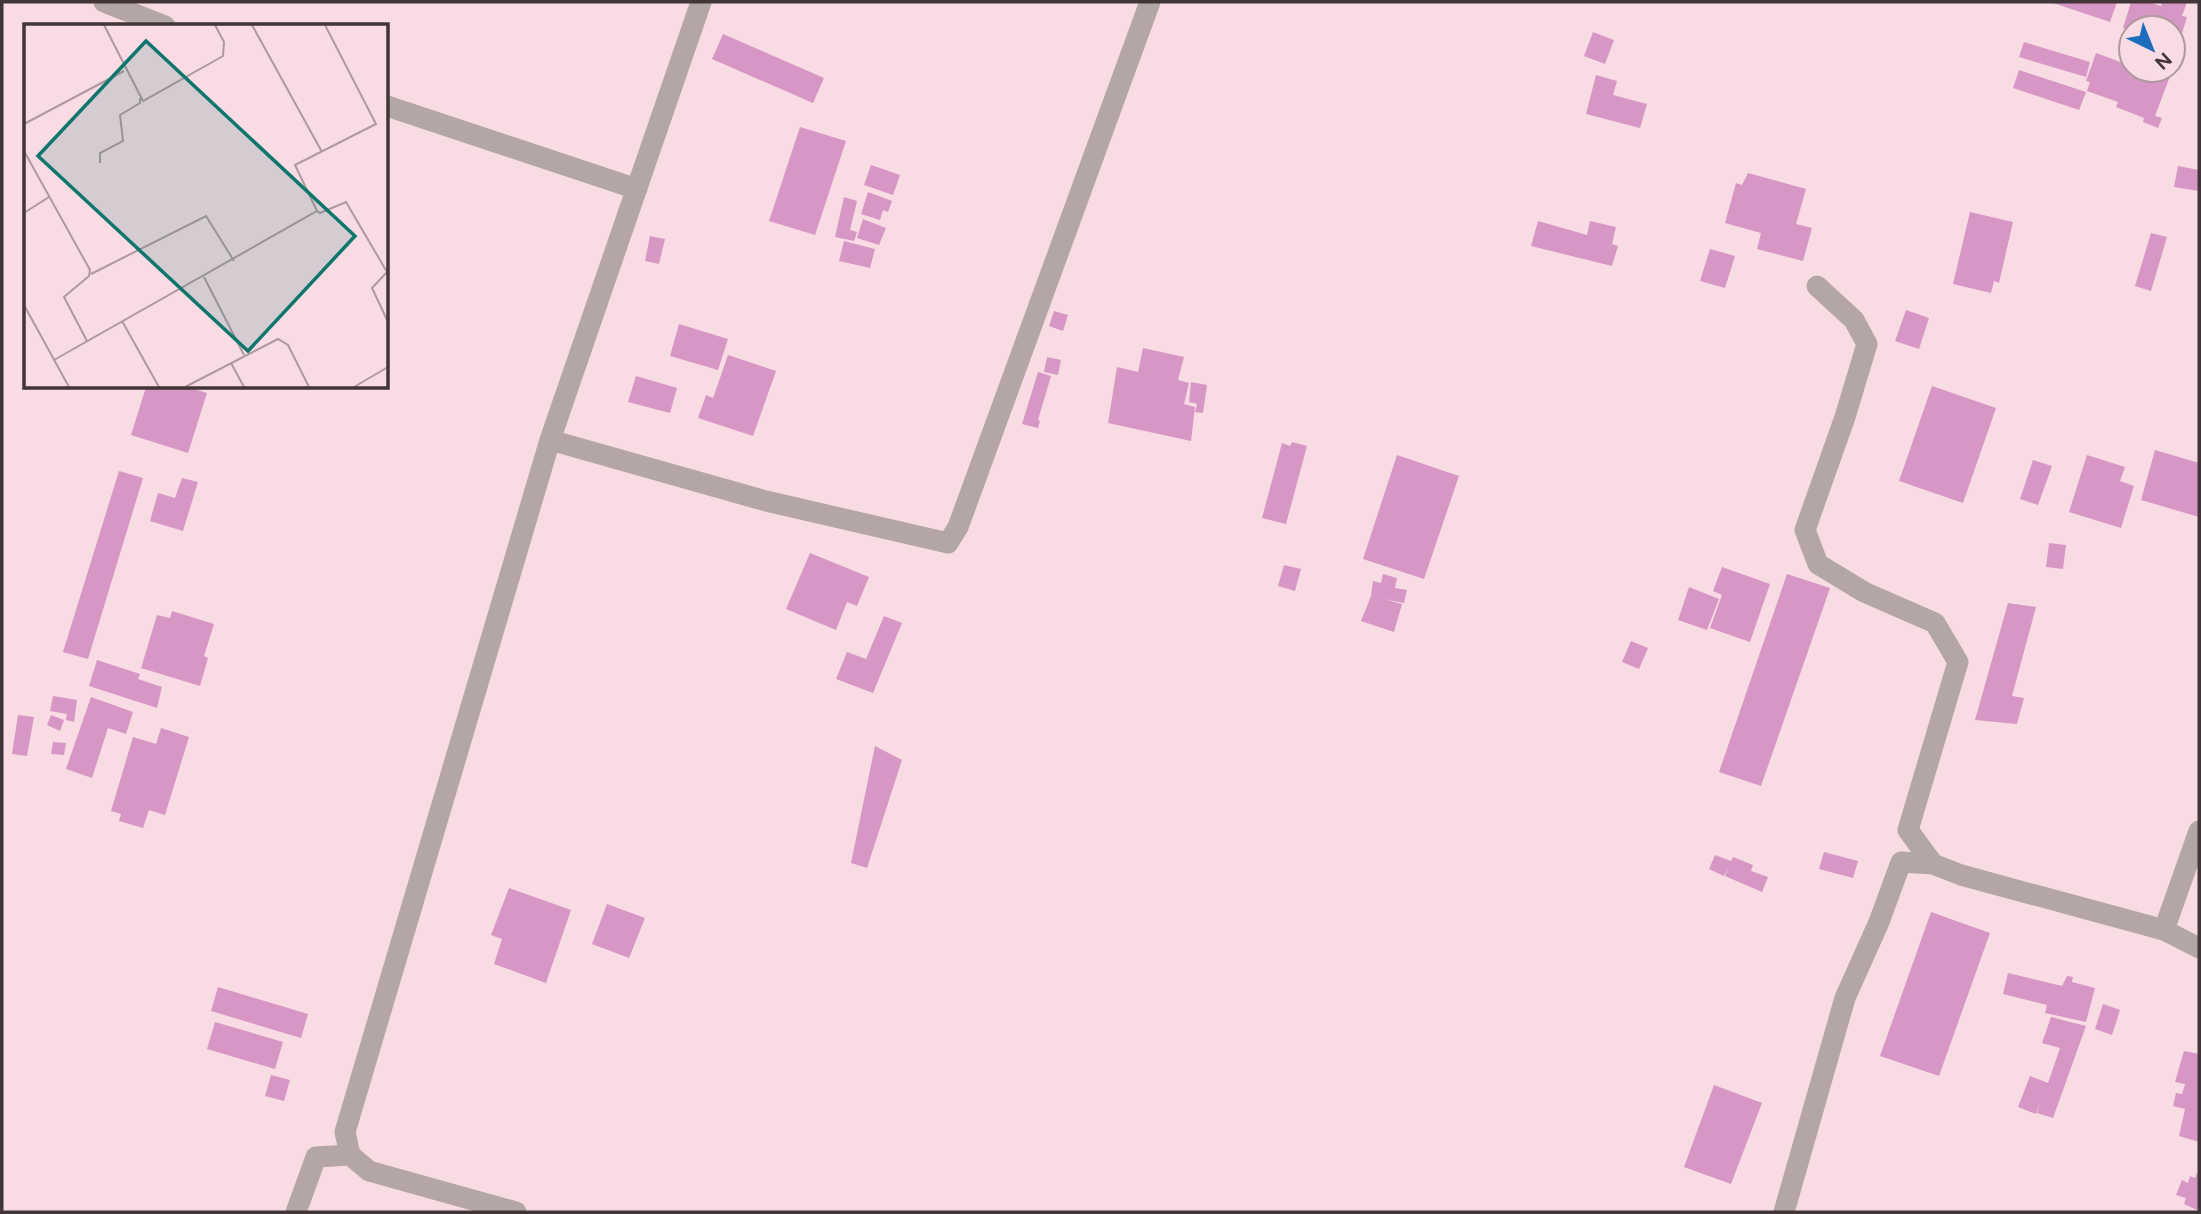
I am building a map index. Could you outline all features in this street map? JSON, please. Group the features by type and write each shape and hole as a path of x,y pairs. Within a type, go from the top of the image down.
{"street":[{"path":"104,2 160,24"},
{"path":"516,1212 369,1171 350,1155 345,1132 550,440 701,2"},
{"path":"550,440 766,501 948,543 957,527 1150,2"},
{"path":"388,106 637,189"},
{"path":"1817,286 1854,320 1867,344 1845,417 1805,530 1818,564 1864,592 1935,622 1958,662 1908,830 1933,864"},
{"path":"2164,930 2199,831"},
{"path":"1784,1212 1846,998 1901,862 1933,864 1961,875 2164,930 2199,948"},
{"path":"296,1212 316,1157 350,1155"}],"building":[{"path":"2050,2 2117,2 2110,22"},
{"path":"2131,2 2149,2 2161,6 2162,2 2187,2 2183,14 2127,14"},
{"path":"1593,32 1614,40 1605,64 1584,56"},
{"path":"723,34 824,78 813,103 712,59"},
{"path":"2024,42 2090,62 2086,77 2019,57"},
{"path":"2096,53 2117,61 2117,84 2167,84 2155,116 2162,118 2158,128 2143,122 2144,118 2116,107 2118,102 2087,91 2090,82 2086,81"},
{"path":"2019,70 2086,92 2079,110 2013,88"},
{"path":"1596,75 1617,81 1613,95 1647,104 1640,128 1586,114"},
{"path":"800,127 846,141 815,235 769,221"},
{"path":"871,165 900,175 893,195 864,185"},
{"path":"2178,166 2199,170 2199,191 2174,187"},
{"path":"1748,173 1806,189 1796,224 1812,228 1803,261 1757,249 1761,233 1725,223 1736,183 1742,185"},
{"path":"868,192 892,201 888,212 883,210 880,220 861,214"},
{"path":"844,197 857,201 850,230 857,232 854,241 835,237"},
{"path":"1970,212 2013,222 1999,283 1994,281 1991,293 1953,284"},
{"path":"863,219 886,228 879,245 857,238"},
{"path":"1538,221 1587,235 1590,221 1616,227 1612,244 1618,246 1612,266 1531,246"},
{"path":"2151,233 2167,237 2151,291 2135,286"},
{"path":"650,236 665,239 659,264 645,261"},
{"path":"844,241 875,249 870,268 839,261"},
{"path":"1710,249 1735,256 1725,288 1700,281"},
{"path":"1906,310 1929,318 1919,349 1895,341"},
{"path":"1054,311 1068,315 1063,331 1049,326"},
{"path":"679,324 728,339 718,370 670,356"},
{"path":"1143,348 1184,357 1178,380 1189,383 1184,404 1195,407 1191,441 1108,423 1117,367 1138,372"},
{"path":"728,355 776,371 753,436 698,418 706,395 713,398"},
{"path":"1047,357 1061,360 1058,375 1044,372"},
{"path":"1038,372 1051,376 1038,428 1022,424"},
{"path":"636,376 677,388 670,413 628,402"},
{"path":"1191,382 1207,385 1203,413 1195,412 1197,404 1189,402"},
{"path":"1932,386 1996,408 1963,503 1899,481"},
{"path":"146,388 191,388 207,393 188,453 131,435"},
{"path":"1292,442 1307,446 1286,524 1262,518 1282,443 1290,446"},
{"path":"2155,450 2199,463 2199,517 2141,500"},
{"path":"1397,455 1459,476 1424,579 1363,559"},
{"path":"2087,455 2125,467 2120,481 2134,486 2121,528 2069,512"},
{"path":"2033,460 2052,466 2038,505 2020,499"},
{"path":"119,471 143,478 88,659 63,652"},
{"path":"182,478 198,482 183,531 150,521 158,493 175,498"},
{"path":"2049,543 2066,545 2063,569 2046,567"},
{"path":"810,553 869,577 857,606 847,602 836,630 786,609"},
{"path":"1284,565 1301,569 1295,591 1278,586"},
{"path":"1722,567 1770,584 1750,642 1710,628 1722,595 1713,591"},
{"path":"1383,574 1397,578 1395,588 1407,590 1404,603 1384,599 1402,604 1394,632 1361,621 1371,596 1373,581 1381,583"},
{"path":"1787,574 1830,588 1761,786 1719,772"},
{"path":"1689,587 1719,599 1707,630 1678,620"},
{"path":"2008,603 2036,607 2012,696 2024,698 2017,724 1975,720"},
{"path":"172,611 214,624 204,656 208,658 200,686 141,668 157,615 170,618"},
{"path":"884,616 902,623 873,693 836,679 847,652 866,659"},
{"path":"1631,641 1648,648 1639,669 1622,662"},
{"path":"97,660 140,674 138,679 162,687 157,708 89,686"},
{"path":"53,696 77,700 74,722 66,720 67,714 50,711"},
{"path":"91,697 133,712 126,734 108,728 92,778 66,769"},
{"path":"18,715 34,717 27,756 12,754"},
{"path":"51,715 64,720 60,731 47,725"},
{"path":"161,728 189,737 165,815 149,810 143,828 119,821 121,814 111,811 133,737 156,744"},
{"path":"53,742 66,743 64,755 51,754"},
{"path":"875,746 902,760 867,868 851,863"},
{"path":"1824,852 1858,861 1853,878 1819,869"},
{"path":"1715,855 1731,861 1733,857 1753,865 1751,871 1768,877 1762,892 1725,876 1729,867 1724,876 1709,869"},
{"path":"509,888 571,910 546,983 494,964 502,939 491,935"},
{"path":"607,904 645,918 629,958 592,944"},
{"path":"1931,912 1990,933 1939,1076 1880,1056"},
{"path":"2008,973 2062,986 2067,976 2073,977 2072,982 2095,988 2086,1022 2045,1013 2047,1005 2003,994"},
{"path":"218,987 308,1014 301,1038 211,1011"},
{"path":"2103,1004 2120,1010 2112,1035 2095,1029"},
{"path":"2051,1017 2086,1026 2053,1118 2037,1113 2040,1102 2036,1114 2018,1107 2030,1076 2048,1083 2060,1048 2042,1043"},
{"path":"215,1022 283,1042 275,1069 207,1049"},
{"path":"2184,1051 2199,1054 2199,1142 2179,1136 2185,1109 2173,1106 2176,1093 2182,1094 2185,1084 2175,1082"},
{"path":"271,1075 290,1080 284,1101 265,1096"},
{"path":"1714,1085 1762,1103 1731,1184 1684,1167"},
{"path":"2197,1173 2197,1210 2184,1204 2186,1198 2176,1195 2182,1180 2188,1183 2190,1176 2195,1178"}]}
